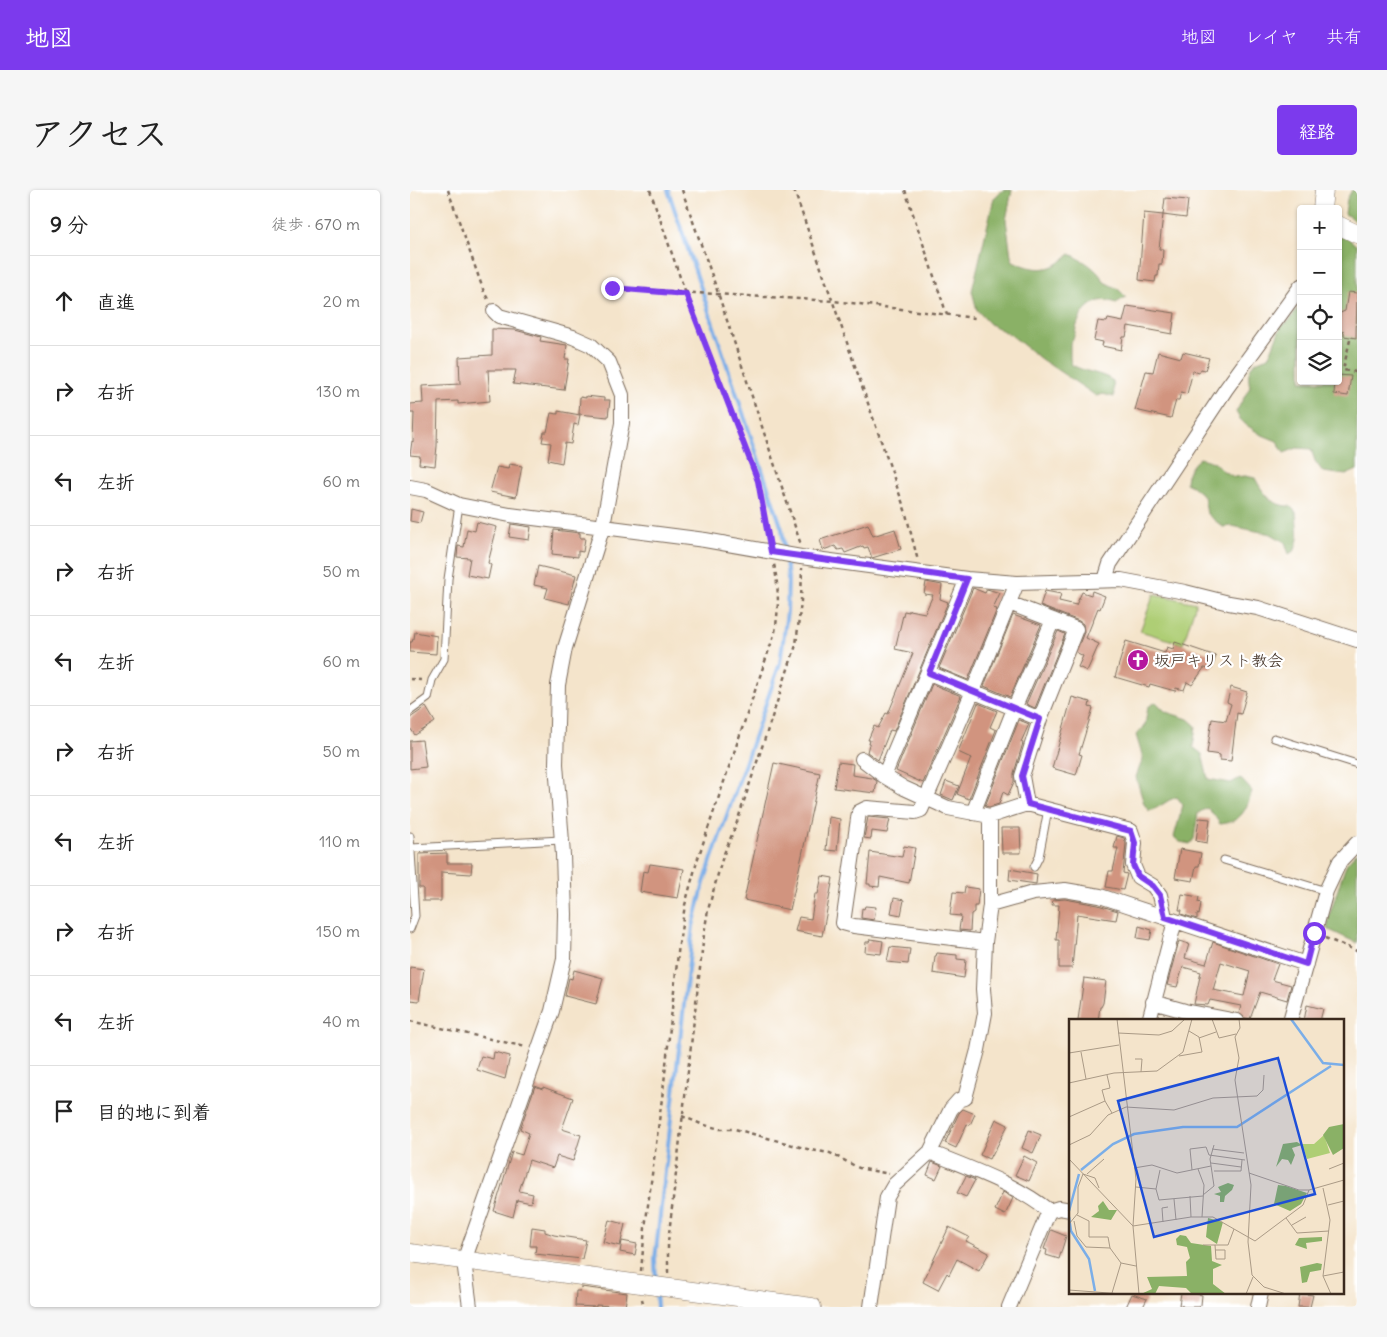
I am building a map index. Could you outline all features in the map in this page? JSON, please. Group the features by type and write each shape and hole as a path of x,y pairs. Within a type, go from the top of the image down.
{"street":[{"path":"1322,205 1324,190"},
{"path":"1342,228 1357,234"},
{"path":"1105,580 1110,564 1226,389 1297,291"},
{"path":"470,1307 464,1261 552,1011 564,959 563,856 556,764 558,685 567,640 603,526 622,423 622,395 610,362 591,345 573,337 510,320 499,316 494,311"},
{"path":"410,487 426,490 459,505 510,515 705,540 801,557 967,579 1017,584 1121,580 1258,608 1357,640"},
{"path":"884,776 967,579"},
{"path":"985,942 854,926 843,923 859,812 867,808 915,812 921,810 1017,584"},
{"path":"1009,603 1076,630 1040,719 1022,776 1028,804"},
{"path":"973,813 1014,709 1053,620"},
{"path":"929,673 1040,719"},
{"path":"862,759 884,776 926,799 948,808 990,816 1028,804 1131,831 1135,843 1133,865 1138,876 1153,886 1160,895 1170,919 1149,1019"},
{"path":"871,1307 887,1197 894,1185 930,1152 951,1109 959,1100 965,1098 970,1084 985,1013 983,990 985,942 990,905 990,816"},
{"path":"1291,1019 1326,890 1340,861 1357,843"},
{"path":"990,905 1033,893 1064,890 1100,896 1306,964"},
{"path":"1153,1002 1228,1019"},
{"path":"930,1152 1032,1198 1049,1211"},
{"path":"1049,1211 1059,1208 1069,1210"},
{"path":"1009,1307 1049,1211"},
{"path":"410,1253 812,1307"},
{"path":"1258,1307 1261,1294"}],"lane":[{"path":"410,711 428,698 432,680 444,659 448,579 459,505"},
{"path":"1274,738 1357,764"},
{"path":"1034,867 1039,857 1048,809"},
{"path":"410,836 415,916 410,929"},
{"path":"411,848 561,840"},
{"path":"1224,860 1326,890"}],"path":[{"path":"448,190 484,292 494,311"},
{"path":"644,1307 645,1228 684,915 698,858 775,632 779,606 779,596 758,481 650,190"},
{"path":"667,1288 668,1242 708,910 724,856 796,645 801,601 801,557 798,536 682,190"},
{"path":"794,190 905,510 921,572"},
{"path":"905,190 947,315"},
{"path":"612,288 834,302 975,318"},
{"path":"1350,340 1344,370 1357,372"},
{"path":"410,679 421,680"},
{"path":"1314,933 1357,951"},
{"path":"410,1021 539,1050"},
{"path":"682,1116 720,1129 734,1129 805,1149 830,1153 859,1168 902,1177"}],"green space":[{"path":"1003,190 1012,190 1006,220 1013,261 1028,267 1043,269 1055,265 1070,254 1090,265 1104,282 1118,289 1126,297 1116,303 1109,301 1097,302 1087,308 1077,325 1070,343 1072,365 1113,381 1114,397 1103,394 1096,396 1041,359 1011,335 990,324 977,310 972,291 994,198"},
{"path":"1352,190 1357,190 1357,222 1345,214 1347,199"},
{"path":"1342,237 1347,237 1357,246 1357,470 1346,475 1323,472 1315,461 1311,449 1297,448 1284,453 1277,441 1260,434 1245,424 1236,412 1250,387 1249,375 1251,367 1258,361 1269,357 1281,326 1289,321 1297,310 1297,385 1342,385"},
{"path":"1200,458 1214,462 1222,470 1234,477 1245,476 1255,478 1269,498 1278,504 1290,506 1296,512 1298,539 1295,550 1289,554 1285,542 1271,534 1232,526 1223,527 1207,514 1204,496 1186,483 1190,469"},
{"path":"1154,594 1196,603 1183,644 1140,631"},
{"path":"1156,702 1166,712 1188,719 1196,726 1193,747 1202,754 1208,779 1231,783 1240,778 1252,791 1248,804 1242,814 1233,821 1220,824 1207,808 1198,813 1194,839 1190,844 1180,842 1174,837 1183,805 1177,797 1149,811 1144,804 1136,777 1143,758 1136,735 1145,725 1148,707"},
{"path":"1357,852 1357,943 1327,929 1329,916 1347,863"}],"building":[{"path":"1165,198 1188,200 1186,218 1163,215"},
{"path":"1144,213 1163,215 1159,249 1163,249 1162,264 1159,264 1158,276 1156,276 1155,282 1139,280"},
{"path":"1348,292 1357,293 1356,338 1344,336 1344,332 1342,332 1342,312 1345,311"},
{"path":"1127,306 1175,313 1172,334 1128,326 1126,337 1123,337 1121,350 1102,346 1103,342 1094,340 1098,321 1107,322 1108,319 1123,322"},
{"path":"492,329 515,330 541,337 540,341 567,345 565,359 569,359 564,390 513,384 516,370 488,370 490,401 458,404 458,401 438,402 435,466 419,464 420,456 410,455 413,442 414,413 410,413 410,404 423,403 422,386 460,384 459,357 492,355"},
{"path":"1158,352 1181,358 1183,352 1209,358 1205,370 1201,369 1199,373 1193,371 1187,394 1181,392 1179,400 1176,400 1171,418 1135,410 1146,371 1153,372"},
{"path":"1342,375 1351,376 1348,396 1334,394 1335,385 1342,385"},
{"path":"586,396 610,400 608,417 579,414 580,397 586,398"},
{"path":"558,411 580,415 578,425 574,424 571,444 565,443 562,463 548,460 551,443 542,442 544,432 547,432 551,413 558,414"},
{"path":"509,464 522,466 516,497 490,492 497,467 508,469"},
{"path":"411,509 423,512 420,523 410,521"},
{"path":"477,522 497,527 488,563 491,565 488,579 467,575 470,558 457,557 458,546 464,547 467,529 475,531"},
{"path":"511,524 531,527 529,540 509,537"},
{"path":"868,524 873,536 895,529 901,549 872,558 868,547 864,548 863,546 845,553 843,549 838,550 835,546 823,550 820,540"},
{"path":"554,530 580,533 580,538 585,538 583,552 578,551 578,557 552,554"},
{"path":"538,566 576,575 569,604 545,598 548,588 534,585"},
{"path":"926,582 942,585 940,599 948,602 894,731 890,730 878,760 867,752 870,740 868,740 874,726 878,728 886,713 888,714 913,653 895,649 904,611 925,613 933,595 924,594"},
{"path":"973,588 985,593 987,589 1000,593 993,608 997,609 968,680 939,668"},
{"path":"1045,591 1061,594 1059,601 1076,605 1082,592 1091,595 1092,591 1105,596 1086,638 1099,644 1087,671 1078,667 1083,656 1076,652 1084,632 1083,624 1040,606"},
{"path":"1013,615 1041,625 1010,697 984,686"},
{"path":"1058,631 1065,634 1035,708 1026,704"},
{"path":"415,632 437,636 436,654 410,652 410,642 414,639"},
{"path":"1126,641 1165,653 1167,647 1173,649 1175,642 1216,656 1212,669 1204,668 1192,685 1187,682 1184,690 1176,688 1175,691 1150,684 1149,687 1115,677"},
{"path":"932,684 961,696 923,783 896,771"},
{"path":"1231,687 1247,692 1241,714 1237,713 1231,761 1220,760 1220,755 1207,753 1212,719 1226,721 1231,704 1227,702"},
{"path":"1072,697 1090,702 1089,707 1093,708 1079,754 1082,755 1076,775 1052,768"},
{"path":"978,703 997,711 990,727 996,730 969,799 957,794 971,758 958,752"},
{"path":"426,707 435,722 415,735 410,728 410,718"},
{"path":"1019,720 1029,724 1021,742 1023,743 1014,773 1014,782 1008,795 1003,792 999,804 989,807 985,806"},
{"path":"422,740 426,767 410,769 410,741"},
{"path":"838,762 853,764 852,775 872,778 877,781 875,793 834,788"},
{"path":"774,763 820,773 790,910 744,900"},
{"path":"946,781 959,786 953,800 941,795"},
{"path":"829,817 840,819 837,851 826,850"},
{"path":"868,817 890,819 887,833 872,831 871,839 864,838"},
{"path":"1199,818 1210,819 1207,843 1196,841"},
{"path":"1001,828 1020,828 1021,853 1002,853"},
{"path":"1117,836 1124,838 1126,844 1123,873 1127,874 1123,890 1106,887 1109,871 1113,871 1118,848 1114,848"},
{"path":"904,846 915,848 909,883 880,877 879,887 867,884 870,852 902,857"},
{"path":"1180,849 1201,853 1199,866 1196,866 1193,881 1175,878"},
{"path":"447,853 447,863 472,863 471,874 441,872 441,901 423,901 423,888 419,888 419,854"},
{"path":"650,864 684,869 678,898 640,892 643,871 648,872"},
{"path":"1010,869 1037,874 1036,884 1009,880"},
{"path":"822,876 833,878 822,936 795,931 799,917 811,919 815,894 818,894"},
{"path":"965,887 979,889 977,906 974,906 974,912 971,914 970,931 959,930 961,916 950,915 953,892 964,893"},
{"path":"1182,894 1199,897 1198,902 1201,903 1197,919 1181,914 1182,910 1179,910"},
{"path":"894,898 904,900 901,915 891,913"},
{"path":"1065,899 1118,911 1116,920 1077,914 1072,968 1059,968 1059,940 1056,940 1059,905 1052,905 1053,900"},
{"path":"865,906 876,907 874,920 861,918 862,908 864,909"},
{"path":"1139,926 1152,930 1150,940 1137,938"},
{"path":"870,939 883,941 881,954 865,952 866,942 869,942"},
{"path":"1179,941 1189,944 1185,958 1206,964 1213,942 1278,964 1272,980 1291,985 1287,1000 1260,992 1250,1019 1245,1018 1239,1013 1241,1006 1210,1000 1208,1005 1194,1004 1201,972 1183,967 1177,987 1167,985","holes":["1221,962 1250,971 1244,996 1213,990"]},
{"path":"890,947 910,949 908,964 887,962"},
{"path":"937,953 957,955 957,959 966,960 964,978 933,973"},
{"path":"410,967 424,969 419,1001 410,1000"},
{"path":"574,970 603,978 596,1004 565,996 569,978 572,979"},
{"path":"1084,978 1106,981 1098,1019 1078,1019"},
{"path":"1307,1005 1323,1009 1320,1019 1304,1019"},
{"path":"494,1052 510,1056 505,1079 477,1070 481,1056 493,1059"},
{"path":"535,1086 573,1098 562,1129 581,1135 573,1161 557,1156 553,1168 529,1160 519,1191 533,1194 531,1203 517,1200 513,1217 494,1211 512,1152 522,1155 529,1133 520,1129"},
{"path":"963,1109 975,1114 970,1125 967,1124 956,1148 945,1143 959,1113"},
{"path":"996,1119 1008,1125 989,1159 980,1155"},
{"path":"1029,1130 1041,1135 1033,1153 1022,1148"},
{"path":"1024,1156 1037,1163 1029,1181 1015,1175"},
{"path":"932,1162 942,1166 936,1179 927,1175"},
{"path":"966,1176 975,1180 966,1197 957,1193"},
{"path":"1003,1192 1013,1198 1005,1215 995,1210"},
{"path":"609,1220 625,1224 620,1246 603,1242"},
{"path":"532,1227 545,1229 545,1232 554,1235 586,1240 582,1259 535,1254 536,1246 530,1246"},
{"path":"949,1227 969,1237 966,1241 989,1253 979,1271 957,1259 949,1275 947,1273 938,1290 923,1282"},
{"path":"1051,1230 1066,1236 1059,1259 1046,1255 1047,1250 1044,1249"},
{"path":"622,1241 637,1244 635,1255 620,1252"},
{"path":"581,1287 627,1293 625,1307 575,1306 576,1291 580,1291"},
{"path":"1132,1294 1147,1299 1143,1307 1126,1307"},
{"path":"1181,1294 1202,1295 1199,1307 1183,1307 1179,1305"},
{"path":"1300,1294 1313,1295 1310,1307 1298,1307"}],"waterway":[{"path":"656,1282 655,1259 693,926 712,858 780,663 787,612 788,578 782,529 668,190"},
{"path":"656,1292 657,1307"}],"place":[{"name":"坂戸キリスト教会","path":"1138,660"}],"route":[{"path":"612,288 686,294 758,481 771,552 967,579 929,673 1040,719 1022,776 1028,804 1131,831 1135,843 1133,865 1138,876 1153,886 1160,895 1165,917 1306,964 1314,933"}]}
